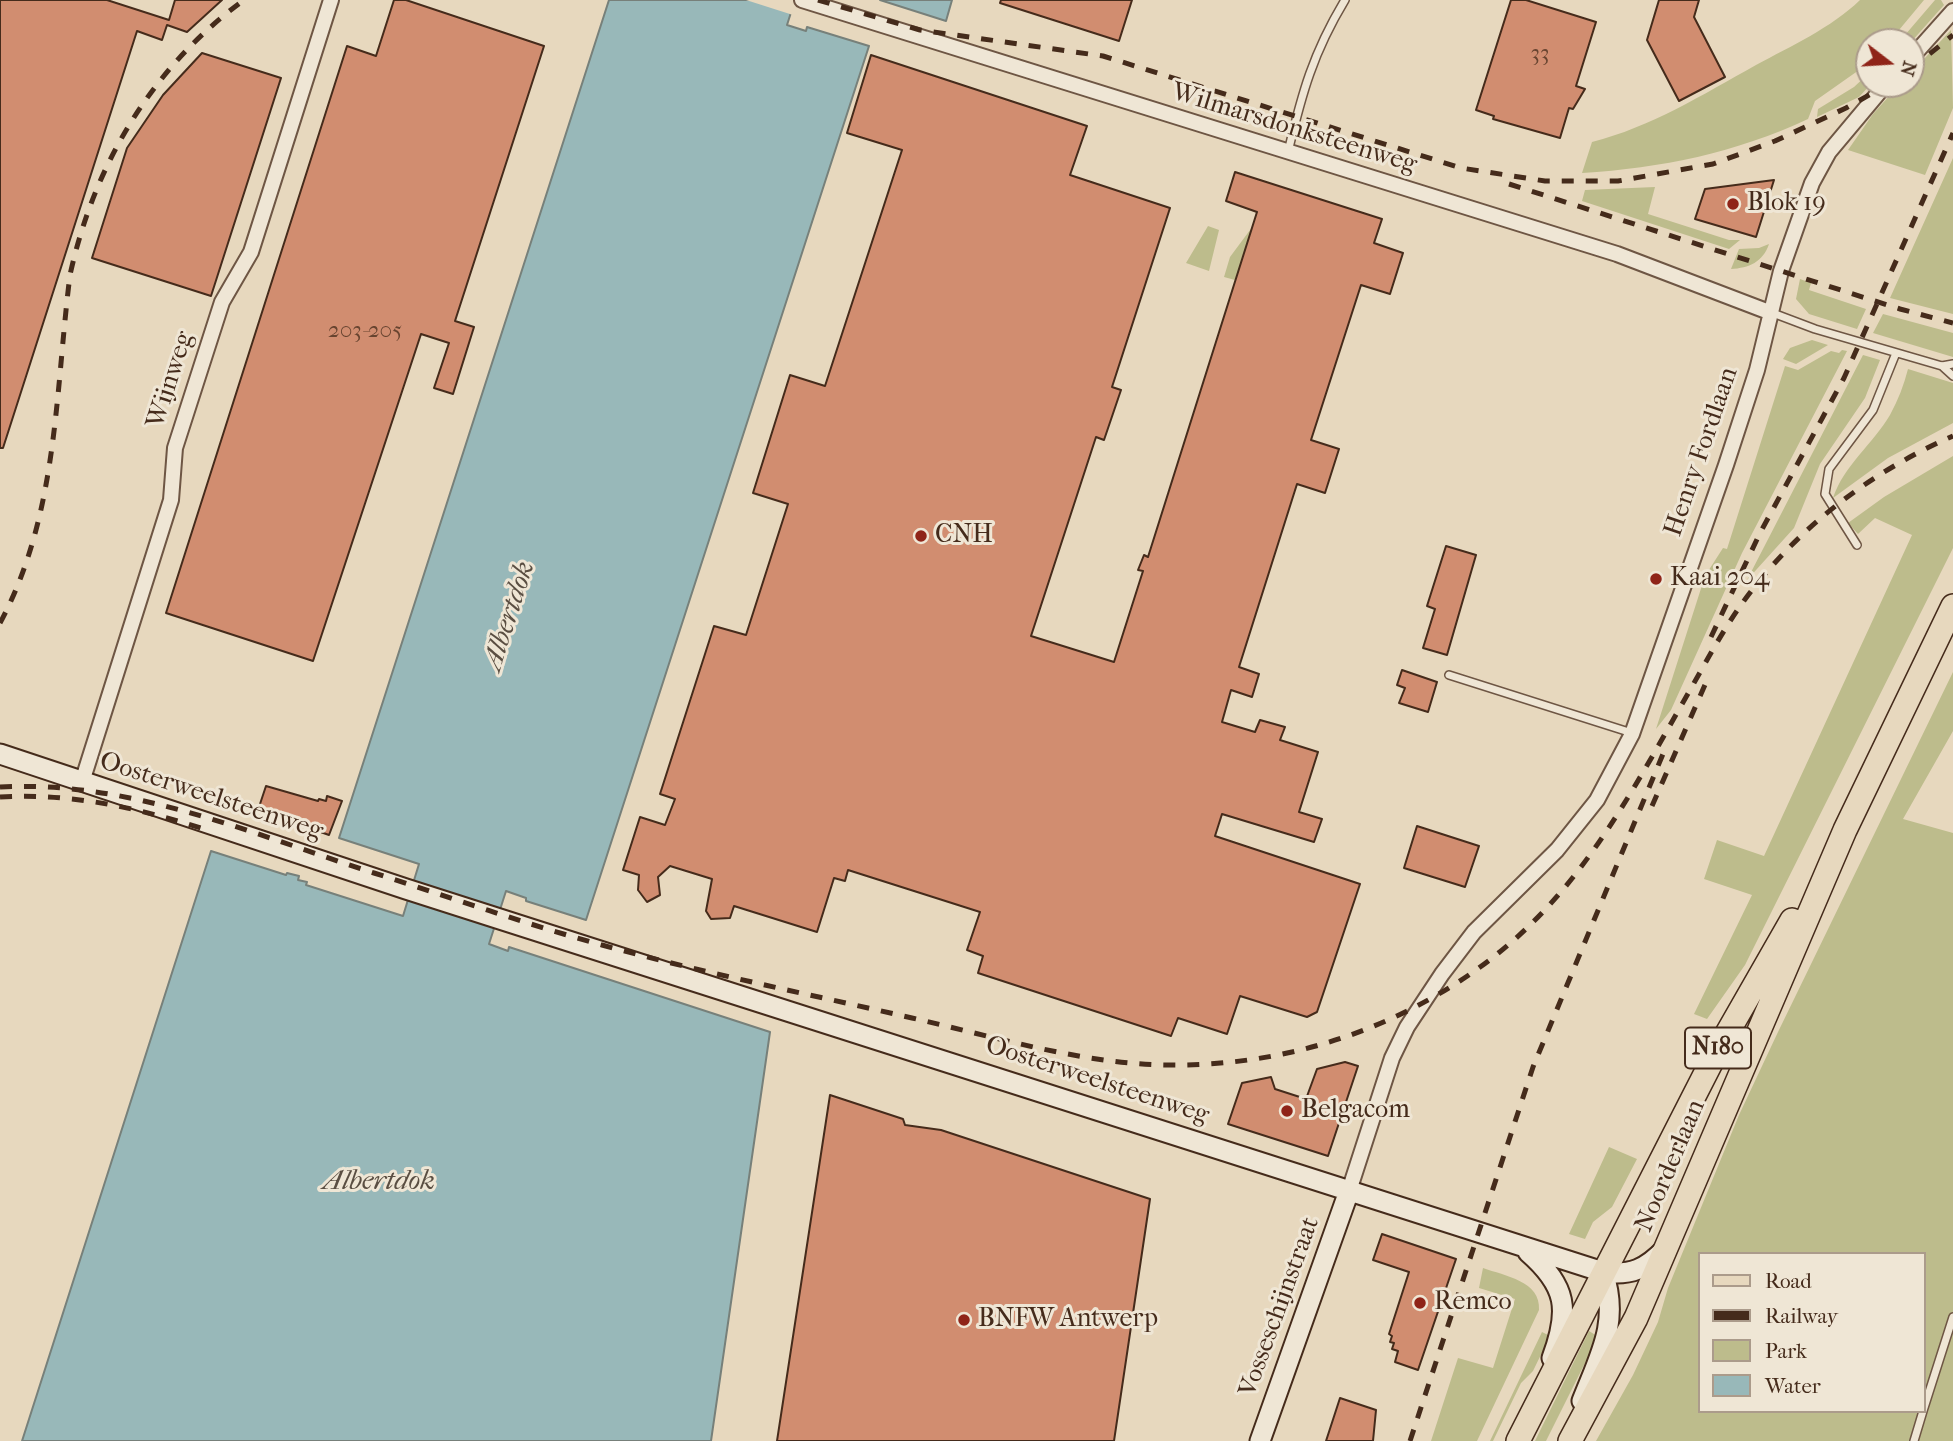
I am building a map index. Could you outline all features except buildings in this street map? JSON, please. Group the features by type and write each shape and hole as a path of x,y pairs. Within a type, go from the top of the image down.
{"main road":[{"name":"Noorderlaan","path":"1568,1441 1619,1352 1669,1245 1845,830 1953,606"},
{"name":"Oosterweelsteenweg","path":"0,754 406,889 1603,1272 1625,1275 1642,1269 1669,1245"},
{"name":"Noorderlaan","path":"1518,1441 1717,1051 1845,830"},
{"name":"Vosseschijnstraat","path":"1260,1441 1349,1191"},
{"path":"1522,1247 1553,1275 1563,1301 1560,1337 1533,1407"},
{"name":"Noorderlaan","path":"1568,1441 1608,1333 1611,1295 1603,1272"}],"street":[{"name":"Wijnweg","path":"82,782 170,500 176,448 188,408 222,302 251,252 331,0"},
{"name":"Wilmarsdonksteenweg","path":"802,0 1617,254 1769,312"},
{"path":"1925,42 1953,11"},
{"name":"Henry Fordlaan","path":"1349,1191 1392,1058 1412,1020 1474,932 1557,850 1597,800 1632,734 1745,407 1769,312 1812,183 1829,152 1874,98"}],"lane":[{"path":"1288,153 1306,78 1324,34 1345,0"},
{"path":"1769,312 1896,353 1942,366 1953,364"},
{"path":"1857,545 1825,494 1826,483 1829,469 1882,395 1896,353"},
{"path":"1942,366 1953,376"},
{"path":"1449,675 1632,734"},
{"path":"1925,1405 1953,1317"},
{"path":"1914,1441 1922,1413"}],"green space":[{"path":"1860,0 1924,0 1901,28 1855,28 1855,73 1815,101 1808,119 1753,141 1698,157 1612,171 1582,173 1592,142 1635,128 1696,99 1810,36"},
{"path":"1935,0 1941,0 1944,5 1923,28 1911,28"},
{"path":"1951,30 1953,108 1925,175 1848,150 1887,98 1925,98 1925,58"},
{"path":"1854,87 1857,98 1817,117 1818,109"},
{"path":"1953,158 1953,314 1890,298"},
{"path":"1655,187 1648,214 1729,240 1740,240 1729,249 1582,201 1585,190"},
{"path":"1208,226 1219,230 1209,271 1186,263"},
{"path":"1253,226 1235,280 1224,277 1230,257"},
{"path":"1769,244 1759,260 1731,269 1739,249 1759,248"},
{"path":"1800,279 1811,283 1809,290 1866,309 1857,329 1809,314 1796,299"},
{"path":"1883,314 1953,333 1953,357 1873,333"},
{"path":"1812,340 1828,345 1796,364 1783,359 1790,348"},
{"path":"1842,350 1847,351 1742,553 1671,710 1656,729 1705,576 1723,548 1727,549 1785,366 1798,370 1831,351 1839,353"},
{"path":"1863,355 1880,360 1865,398 1820,464 1794,528 1747,580"},
{"path":"1908,369 1953,383 1953,423 1888,458 1833,498 1844,475 1890,415"},
{"path":"1953,456 1953,548 1745,965 1707,1019 1694,1014 1752,895 1704,879 1717,840 1764,856 1912,535 1875,518 1858,534 1848,523 1884,497"},
{"path":"1953,672 1953,731 1903,819 1953,833 1953,1441 1596,1441 1633,1375 1658,1322 1668,1288 1739,1115"},
{"path":"1609,1147 1637,1159 1612,1207 1593,1222 1585,1239 1569,1234"},
{"path":"1483,1268 1528,1286 1538,1300 1539,1310 1477,1441 1431,1441 1458,1358 1493,1368 1515,1299 1479,1288"},
{"path":"1589,1331 1597,1336 1596,1341 1546,1441 1535,1441"},
{"path":"1542,1332 1550,1336 1533,1371 1521,1383 1493,1441 1490,1441"}],"water":[{"name":"Albertdok","path":"609,0 795,0 787,25 806,31 807,27 869,46 586,920 526,901 526,898 506,891 489,944 508,951 509,947 770,1032 711,1441 22,1441 211,851 286,875 299,876 298,880 307,882 306,885 403,916 419,864 339,838"},
{"path":"880,0 952,0 946,21"}],"pier":[{"path":"746,0 798,0 793,15"}],"railway":[{"path":"0,623 19,582 44,497 57,409 70,275 94,195 111,157 155,87 181,56 244,0"},
{"path":"818,0 920,30 1103,56 1461,168 1545,181 1618,181 1713,164 1775,141 1864,98"},
{"path":"1925,58 1953,35"},
{"path":"1711,637 1760,533 1844,378 1953,133"},
{"path":"1509,184 1900,309 1953,323"},
{"path":"0,787 48,787 143,801 236,827 602,945 1071,1055 1168,1065 1258,1059 1316,1046 1399,1015 1450,987 1494,957 1531,924 1565,887 1595,848 1623,806 1729,622 1770,569 1816,522 1867,483 1923,450 1953,436"},
{"path":"1652,806 1708,678"},
{"path":"1410,1441 1533,1067 1663,754"},
{"path":"0,797 52,797 102,803 201,828"}],"place":[{"name":"Blok 19","path":"1733,204"},
{"name":"CNH","path":"921,536"},
{"name":"Kaai 204","path":"1656,579"},
{"name":"Belgacom","path":"1287,1111"},
{"name":"Remco","path":"1420,1303"},
{"name":"BNFW Antwerp","path":"964,1320"}]}
